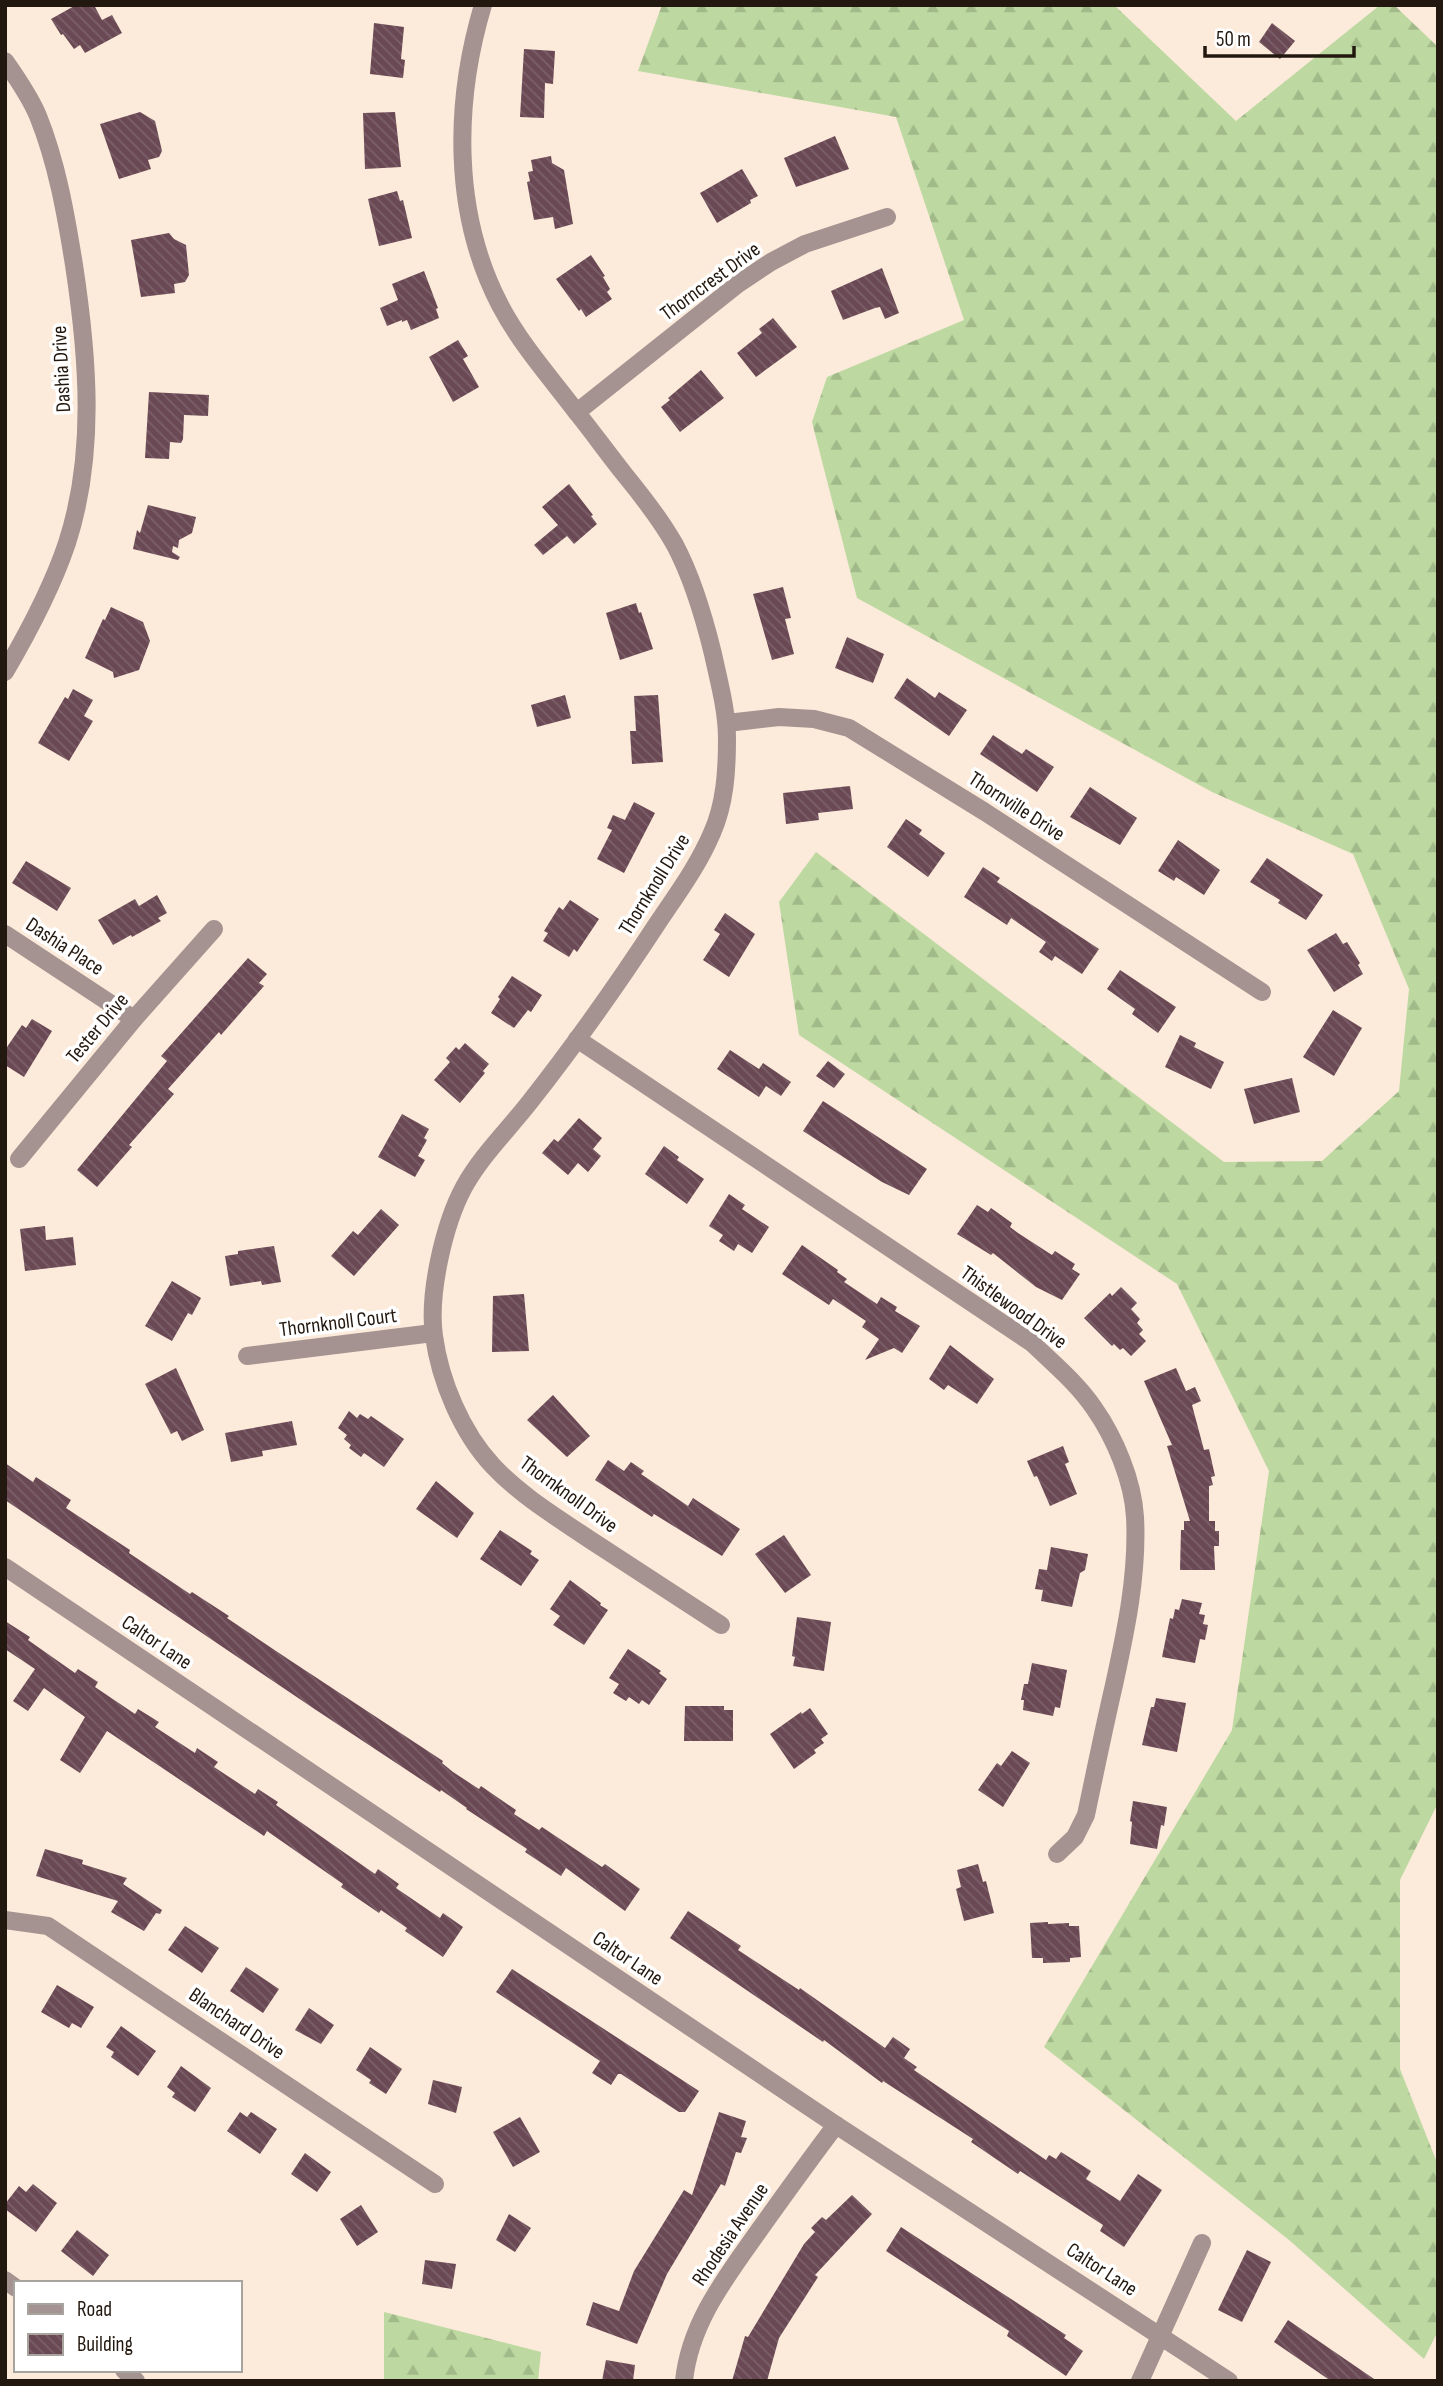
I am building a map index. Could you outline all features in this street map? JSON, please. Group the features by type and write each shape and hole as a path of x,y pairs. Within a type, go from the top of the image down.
{"street":[{"name":"Thornknoll Drive","path":"483,5 471,45 461,135 467,202 477,247 494,292 509,321 547,377 650,507 674,544 707,627 727,723 725,777 722,803 713,831 696,864 577,1039 528,1104 481,1159 456,1202 438,1271 433,1333 442,1372 463,1422 474,1443 493,1466 560,1519 721,1625"},
{"name":"Dashia Drive","path":"5,61 37,114 57,177 68,226 77,289 85,356 87,415 82,477 67,542 47,594 5,672"},
{"name":"Thorncrest Drive","path":"577,412 738,284 771,262 806,244 887,217"},
{"name":"Thornville Drive","path":"727,723 779,717 814,719 849,728 985,812 1262,992"},
{"name":"Tester Drive","path":"19,1159 134,1019 214,929"},
{"name":"Dashia Place","path":"5,934 134,1019"},
{"name":"Thistlewood Drive","path":"577,1039 1032,1343 1073,1381 1096,1410 1115,1446 1129,1482 1135,1515 1132,1590 1086,1815 1074,1837 1057,1854"},
{"name":"Thornknoll Court","path":"247,1356 433,1333"},
{"name":"Caltor Lane","path":"5,1567 836,2125 1161,2334 1229,2381"},
{"name":"Blanchard Drive","path":"5,1920 48,1926 435,2184"},
{"name":"Rhodesia Avenue","path":"684,2381 685,2364 701,2319 727,2275 836,2125"},
{"path":"1140,2381 1202,2243"}],"green space":[{"path":"662,5 1114,5 1236,121 1380,5 1394,5 1438,47 1438,1803 1400,1880 1400,2069 1438,2165 1438,2331 1424,2359 1289,2240 1044,2047 1232,1730 1269,1471 1177,1284 799,1035 779,902 816,852 1224,1162 1322,1161 1399,1091 1409,989 1353,854 1212,792 857,598 812,422 827,377 964,320 896,117 638,71"},
{"path":"384,2312 541,2352 538,2381 384,2381"}],"building":[{"path":"76,5 94,5 102,20 112,15 122,33 85,53 80,45 74,49 51,19"},
{"path":"374,23 404,27 401,59 405,60 403,78 370,74"},
{"path":"1272,23 1295,41 1280,59 1259,42"},
{"path":"524,49 555,51 553,84 545,83 544,118 520,117"},
{"path":"140,112 155,121 162,151 159,157 148,160 151,169 119,179 100,124"},
{"path":"395,112 401,167 365,169 363,113"},
{"path":"835,136 849,169 796,187 784,158"},
{"path":"551,156 552,163 564,170 573,224 555,229 553,217 534,220 527,182 530,181 528,172 533,171 531,160"},
{"path":"742,169 758,196 717,223 700,193"},
{"path":"397,191 400,201 403,200 412,238 379,246 368,199"},
{"path":"169,233 186,245 189,275 185,282 174,284 175,293 141,297 131,240"},
{"path":"591,255 605,276 603,277 610,289 607,292 612,299 586,317 556,279"},
{"path":"882,268 899,313 885,319 880,307 843,320 831,291"},
{"path":"424,271 439,318 411,330 407,320 387,326 380,308 398,300 392,284"},
{"path":"773,318 797,347 756,377 737,353 762,333 759,329"},
{"path":"458,340 468,356 463,359 479,387 453,402 429,357"},
{"path":"701,370 724,398 680,432 661,407"},
{"path":"149,392 209,395 208,416 184,415 183,439 181,443 170,442 169,459 145,458"},
{"path":"569,484 597,524 574,544 567,536 543,555 534,545 558,525 542,507"},
{"path":"148,505 196,517 192,533 179,540 178,548 173,546 172,552 180,557 178,560 133,549 137,530 140,533"},
{"path":"783,587 791,618 785,619 794,654 772,660 753,594"},
{"path":"636,603 653,649 620,660 606,613"},
{"path":"111,607 143,622 150,641 139,670 114,678 113,672 85,658"},
{"path":"847,637 884,654 873,683 835,668"},
{"path":"907,678 935,698 939,692 967,710 949,736 894,698"},
{"path":"73,689 93,700 84,716 93,721 69,761 38,743 65,697 68,699"},
{"path":"565,695 571,718 537,727 531,705"},
{"path":"658,695 663,762 632,764 630,731 636,731 634,696"},
{"path":"993,735 1022,754 1026,749 1054,767 1037,792 980,754"},
{"path":"850,786 853,809 818,813 819,820 786,824 783,793"},
{"path":"1090,787 1137,818 1120,845 1070,817"},
{"path":"634,802 655,813 624,873 597,859 612,830 607,828 613,815 625,820"},
{"path":"906,819 922,830 919,834 945,853 928,877 887,847"},
{"path":"1178,840 1220,870 1204,895 1176,877 1174,881 1158,871"},
{"path":"1267,858 1323,895 1306,920 1250,882"},
{"path":"26,861 71,888 57,911 12,883"},
{"path":"983,867 1000,878 997,882 1099,949 1082,974 1055,956 1052,961 1039,952 1046,942 1011,918 1007,925 964,897"},
{"path":"157,895 167,913 158,918 161,921 113,945 98,920 135,899 139,906"},
{"path":"570,900 599,919 577,952 574,949 569,957 543,941 548,933 544,931 559,907 563,910"},
{"path":"725,913 755,934 729,977 703,960 720,934 714,930"},
{"path":"1336,933 1343,944 1347,942 1360,963 1358,965 1363,974 1334,992 1307,950"},
{"path":"248,958 267,974 259,983 264,986 168,1089 174,1094 129,1145 132,1147 97,1187 77,1170 167,1061 161,1056"},
{"path":"1120,970 1176,1007 1158,1033 1132,1014 1135,1009 1107,989"},
{"path":"512,976 542,995 531,1012 528,1010 514,1028 491,1013"},
{"path":"1333,1010 1362,1028 1334,1076 1303,1057"},
{"path":"32,1019 52,1031 24,1077 5,1065 5,1050 22,1025 26,1028"},
{"path":"1180,1035 1196,1043 1194,1047 1224,1062 1211,1089 1165,1067"},
{"path":"465,1043 489,1064 483,1071 485,1073 460,1103 434,1080 450,1062 446,1058 456,1047 459,1050"},
{"path":"730,1050 759,1069 763,1063 791,1082 781,1096 766,1086 759,1097 717,1069"},
{"path":"828,1061 845,1074 834,1088 816,1076"},
{"path":"1292,1078 1300,1112 1254,1124 1244,1089"},
{"path":"823,1101 927,1169 909,1195 882,1182 803,1131"},
{"path":"402,1114 429,1129 424,1138 427,1140 418,1156 425,1160 415,1177 378,1157"},
{"path":"579,1118 602,1138 593,1149 601,1156 588,1172 578,1163 568,1175 542,1153 554,1139 558,1142"},
{"path":"664,1146 679,1157 677,1160 704,1179 687,1204 645,1174"},
{"path":"729,1194 745,1205 742,1209 769,1227 752,1253 738,1244 734,1251 719,1241 723,1235 709,1226"},
{"path":"977,1205 988,1212 991,1208 1012,1223 1010,1227 1018,1233 1052,1255 1055,1251 1075,1264 1072,1269 1080,1274 1062,1300 1036,1287 993,1253 991,1255 957,1234"},
{"path":"381,1209 399,1225 354,1276 331,1256 353,1231 358,1235"},
{"path":"45,1226 46,1240 73,1237 76,1265 25,1271 20,1229"},
{"path":"802,1245 838,1270 837,1272 847,1279 844,1282 877,1304 881,1297 897,1307 895,1311 920,1326 902,1353 894,1348 865,1360 879,1339 862,1327 866,1321 833,1299 829,1305 782,1274"},
{"path":"274,1246 281,1282 262,1285 261,1281 230,1286 225,1256 238,1254 238,1251"},
{"path":"172,1281 201,1298 192,1315 188,1313 172,1341 145,1326"},
{"path":"1121,1287 1137,1303 1131,1309 1140,1319 1137,1323 1143,1330 1139,1334 1146,1341 1131,1356 1123,1348 1120,1350 1114,1344 1112,1346 1084,1318 1110,1293 1112,1296"},
{"path":"524,1294 529,1351 492,1352 493,1296"},
{"path":"950,1345 994,1379 977,1404 948,1385 944,1390 929,1379"},
{"path":"176,1368 204,1430 182,1441 177,1431 171,1434 145,1384"},
{"path":"1176,1368 1186,1391 1195,1387 1201,1401 1192,1405 1204,1450 1209,1449 1215,1476 1211,1477 1213,1485 1209,1486 1209,1521 1215,1521 1215,1531 1219,1531 1219,1546 1214,1546 1215,1570 1180,1570 1181,1530 1184,1530 1184,1521 1190,1521 1167,1446 1172,1445 1144,1381"},
{"path":"553,1395 590,1436 567,1457 527,1420"},
{"path":"349,1411 357,1418 360,1414 368,1419 371,1416 404,1439 384,1467 364,1453 361,1457 349,1448 351,1445 344,1439 347,1435 338,1428"},
{"path":"292,1421 297,1445 262,1451 263,1456 231,1462 225,1433"},
{"path":"1063,1446 1069,1462 1065,1464 1077,1494 1050,1506 1027,1461"},
{"path":"608,1460 624,1471 631,1462 644,1471 641,1474 688,1506 693,1498 740,1529 722,1556 654,1514 652,1517 595,1480"},
{"path":"5,1463 33,1482 36,1477 71,1500 66,1508 130,1550 129,1553 190,1594 192,1592 229,1616 227,1618 443,1761 453,1772 479,1789 481,1786 516,1810 514,1814 539,1830 542,1827 602,1867 605,1864 640,1889 625,1911 566,1868 561,1876 525,1852 527,1849 441,1790 440,1792 316,1710 5,1500"},
{"path":"436,1481 474,1513 457,1538 416,1509"},
{"path":"500,1530 532,1551 530,1554 539,1560 521,1586 480,1559"},
{"path":"784,1535 811,1575 785,1593 755,1554"},
{"path":"1051,1547 1088,1554 1085,1570 1080,1573 1072,1607 1041,1601 1043,1590 1035,1589 1039,1569 1047,1570"},
{"path":"570,1580 608,1610 584,1645 553,1625 560,1616 550,1609"},
{"path":"1182,1599 1202,1603 1199,1614 1205,1615 1203,1624 1208,1625 1205,1640 1200,1639 1195,1663 1162,1657 1170,1618 1173,1619 1175,1609 1179,1610"},
{"path":"797,1617 831,1622 824,1671 793,1666"},
{"path":"5,1621 75,1673 78,1669 98,1682 95,1687 135,1714 138,1709 159,1722 155,1727 195,1753 197,1748 218,1762 214,1767 255,1794 258,1789 278,1802 276,1805 375,1874 378,1869 399,1884 396,1888 440,1918 443,1913 463,1927 443,1957 405,1931 407,1928 341,1887 343,1884 267,1831 264,1836 107,1731 80,1773 60,1760 85,1717 44,1688 28,1711 13,1701 35,1669 5,1649"},
{"path":"628,1649 661,1671 659,1673 667,1679 649,1705 642,1700 639,1704 629,1697 626,1701 613,1693 619,1684 609,1678"},
{"path":"1032,1663 1067,1670 1060,1708 1055,1707 1053,1716 1023,1710 1024,1700 1021,1700 1024,1684 1028,1684"},
{"path":"1156,1698 1186,1703 1177,1752 1142,1745 1151,1707 1154,1707"},
{"path":"685,1706 724,1706 724,1710 733,1710 733,1741 684,1741"},
{"path":"810,1708 828,1734 821,1739 824,1743 814,1750 816,1753 794,1769 770,1734"},
{"path":"1012,1751 1030,1763 1003,1807 978,1790 997,1763 1001,1766"},
{"path":"1133,1801 1167,1807 1157,1849 1130,1844"},
{"path":"45,1849 83,1860 82,1864 127,1878 123,1884 162,1910 160,1914 156,1913 144,1931 111,1912 118,1901 36,1876"},
{"path":"978,1864 983,1882 986,1881 994,1913 964,1921 956,1889 961,1887 957,1870"},
{"path":"688,1911 741,1946 738,1950 799,1990 800,1988 885,2048 893,2037 910,2049 904,2058 917,2067 914,2070 1046,2160 1049,2155 1056,2159 1061,2152 1091,2171 1086,2179 1120,2201 1138,2174 1162,2190 1124,2247 1100,2231 1103,2225 1020,2171 1018,2174 971,2142 973,2139 883,2081 882,2083 824,2040 823,2042 670,1938"},
{"path":"1030,1923 1079,1926 1081,1957 1070,1958 1070,1962 1043,1963 1043,1958 1032,1958"},
{"path":"185,1926 219,1948 202,1973 168,1950"},
{"path":"246,1967 279,1989 263,2013 230,1991"},
{"path":"512,1969 699,2091 685,2112 679,2112 621,2074 618,2074 611,2085 592,2073 600,2061 496,1992"},
{"path":"57,1985 94,2007 81,2028 72,2023 69,2028 41,2012"},
{"path":"309,2008 334,2025 321,2044 295,2030"},
{"path":"121,2026 156,2051 138,2076 111,2057 114,2052 106,2047"},
{"path":"370,2047 402,2069 386,2094 356,2070"},
{"path":"181,2066 211,2088 195,2112 172,2097 175,2093 167,2087"},
{"path":"433,2080 462,2087 456,2113 428,2104"},
{"path":"240,2112 247,2117 251,2112 277,2129 260,2154 227,2131"},
{"path":"719,2112 746,2121 741,2137 747,2138 741,2153 736,2152 725,2186 721,2184 667,2274 637,2344 586,2325 593,2302 619,2311 634,2271 684,2190 692,2195"},
{"path":"520,2117 540,2152 513,2167 493,2132"},
{"path":"305,2153 331,2172 317,2192 291,2174"},
{"path":"33,2184 57,2203 36,2232 5,2209 5,2204 19,2186 26,2192"},
{"path":"852,2195 872,2214 815,2275 818,2277 779,2338 767,2381 732,2381 745,2336 748,2337 804,2244 815,2232 811,2228 822,2217 826,2220"},
{"path":"361,2205 378,2232 357,2246 340,2219"},
{"path":"509,2214 531,2228 515,2252 496,2240"},
{"path":"901,2227 1066,2335 1064,2338 1083,2351 1066,2376 1007,2336 1009,2331 886,2251"},
{"path":"77,2230 109,2255 93,2276 61,2251"},
{"path":"1247,2250 1271,2262 1242,2322 1218,2310"},
{"path":"425,2260 456,2264 452,2289 422,2284"},
{"path":"1288,2320 1377,2381 1331,2381 1274,2342"},
{"path":"606,2360 635,2365 633,2381 602,2381"}]}
